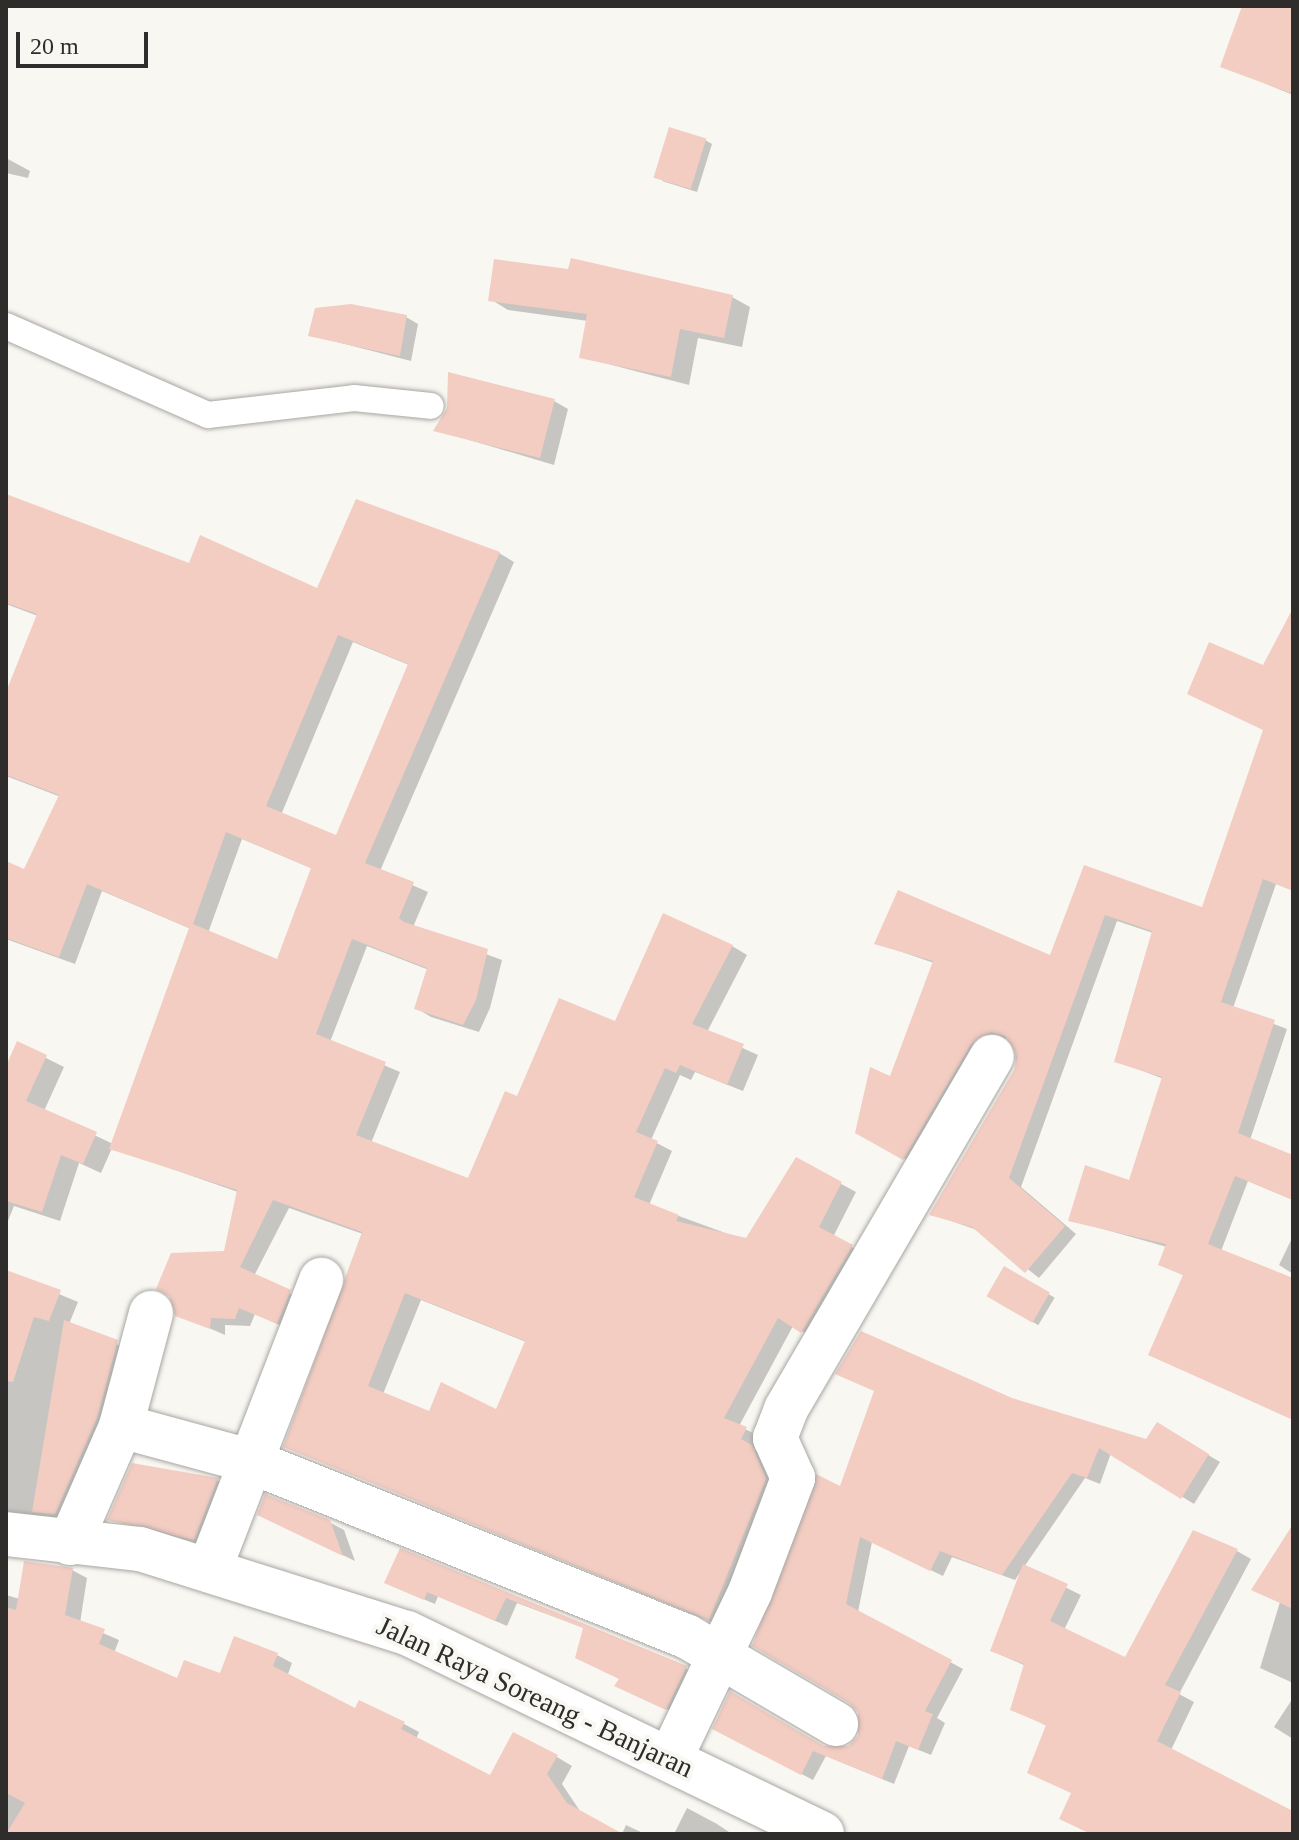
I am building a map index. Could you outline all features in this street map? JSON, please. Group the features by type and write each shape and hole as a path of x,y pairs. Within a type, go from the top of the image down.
{"street":[{"path":"671,1757 718,1658 793,1478 775,1438 786,1409 992,1057"},
{"path":"210,1568 321,1280"},
{"path":"70,1543 121,1426 151,1313"},
{"path":"121,1426 250,1461 686,1636 718,1658 836,1724"},
{"name":"Jalan Raya Soreang - Banjaran","path":"6,1534 140,1549 210,1568 407,1633 671,1757 822,1834"}],"lane":[{"path":"6,326 208,415 354,398 431,406"}],"building":[{"path":"1242,6 1293,6 1293,94 1220,67"},
{"path":"669,127 706,138 691,189 654,178"},
{"path":"571,258 733,295 724,338 680,329 671,377 579,358 587,314 488,301 494,259 568,269"},
{"path":"351,304 407,315 400,356 308,336 315,308"},
{"path":"448,372 555,399 540,458 433,431 447,408"},
{"path":"6,494 189,563 200,535 317,588 356,499 500,552 365,863 414,882 399,918 404,922 488,949 476,1000 463,1025 414,1009 427,968 352,939 316,1034 386,1062 356,1135 468,1178 505,1091 517,1096 559,998 615,1021 663,913 733,945 692,1024 744,1044 727,1085 680,1065 676,1073 665,1068 636,1132 658,1141 634,1197 679,1215 676,1221 746,1238 796,1157 842,1182 819,1227 853,1245 801,1333 778,1318 724,1418 747,1427 741,1439 752,1445 766,1479 709,1620 283,1447 362,1232 273,1200 240,1267 291,1290 277,1324 239,1308 235,1319 211,1318 210,1329 175,1316 169,1296 156,1289 171,1253 224,1251 237,1190 109,1149 189,928 87,884 59,957 6,938 6,861 24,869 59,795 6,775 6,692 37,614 6,603","holes":["338,635 408,664 336,835 266,806","226,832 311,868 277,959 193,924","405,1293 525,1341 496,1409 441,1382 429,1411 368,1386"]},
{"path":"1293,608 1293,891 1263,879 1221,1002 1275,1020 1238,1133 1293,1155 1293,1200 1235,1176 1208,1244 1293,1278 1293,1420 1148,1355 1183,1275 1158,1265 1166,1244 1068,1221 1085,1165 1129,1180 1162,1077 1114,1062 1152,931 1105,915 1009,1178 1065,1226 1025,1273 972,1227 929,1215 1014,1070 1017,1056 1005,1036 991,1032 971,1044 903,1160 855,1133 870,1067 890,1076 933,961 874,944 898,890 1050,955 1084,865 1202,907 1263,730 1187,694 1209,642 1263,665"},
{"path":"17,1041 47,1055 26,1101 97,1132 83,1164 61,1155 42,1212 6,1201 6,1066"},
{"path":"1004,1266 1050,1292 1032,1323 986,1296"},
{"path":"6,1270 61,1290 49,1321 34,1317 13,1382 6,1381"},
{"path":"64,1320 118,1340 97,1418 55,1514 32,1512"},
{"path":"861,1331 1012,1398 1146,1439 1157,1422 1209,1454 1181,1499 1099,1448 1087,1478 1072,1473 1002,1575 940,1551 930,1571 860,1537 846,1604 952,1660 925,1711 933,1714 918,1750 896,1741 882,1779 813,1751 801,1775 712,1729 730,1691 824,1746 848,1746 858,1736 858,1712 849,1703 752,1646 816,1474 840,1486 874,1391 835,1374"},
{"path":"132,1463 218,1478 194,1540 107,1520"},
{"path":"265,1494 330,1520 343,1556 257,1515"},
{"path":"1293,1524 1293,1609 1251,1590"},
{"path":"1193,1530 1238,1549 1165,1685 1181,1692 1157,1741 1293,1811 1293,1834 1091,1834 1059,1819 1071,1793 1027,1773 1046,1725 1010,1710 1024,1664 990,1651 1023,1564 1068,1584 1050,1621 1125,1657"},
{"path":"400,1548 687,1666 666,1710 614,1686 619,1679 575,1658 583,1628 506,1598 495,1621 427,1592 424,1600 384,1583"},
{"path":"24,1561 73,1568 65,1615 105,1629 99,1644 177,1678 184,1660 220,1673 234,1636 278,1653 273,1666 355,1708 359,1700 405,1722 401,1729 490,1775 513,1732 558,1755 547,1774 567,1803 623,1834 6,1834 25,1803 6,1793 6,1607 16,1610"}]}
